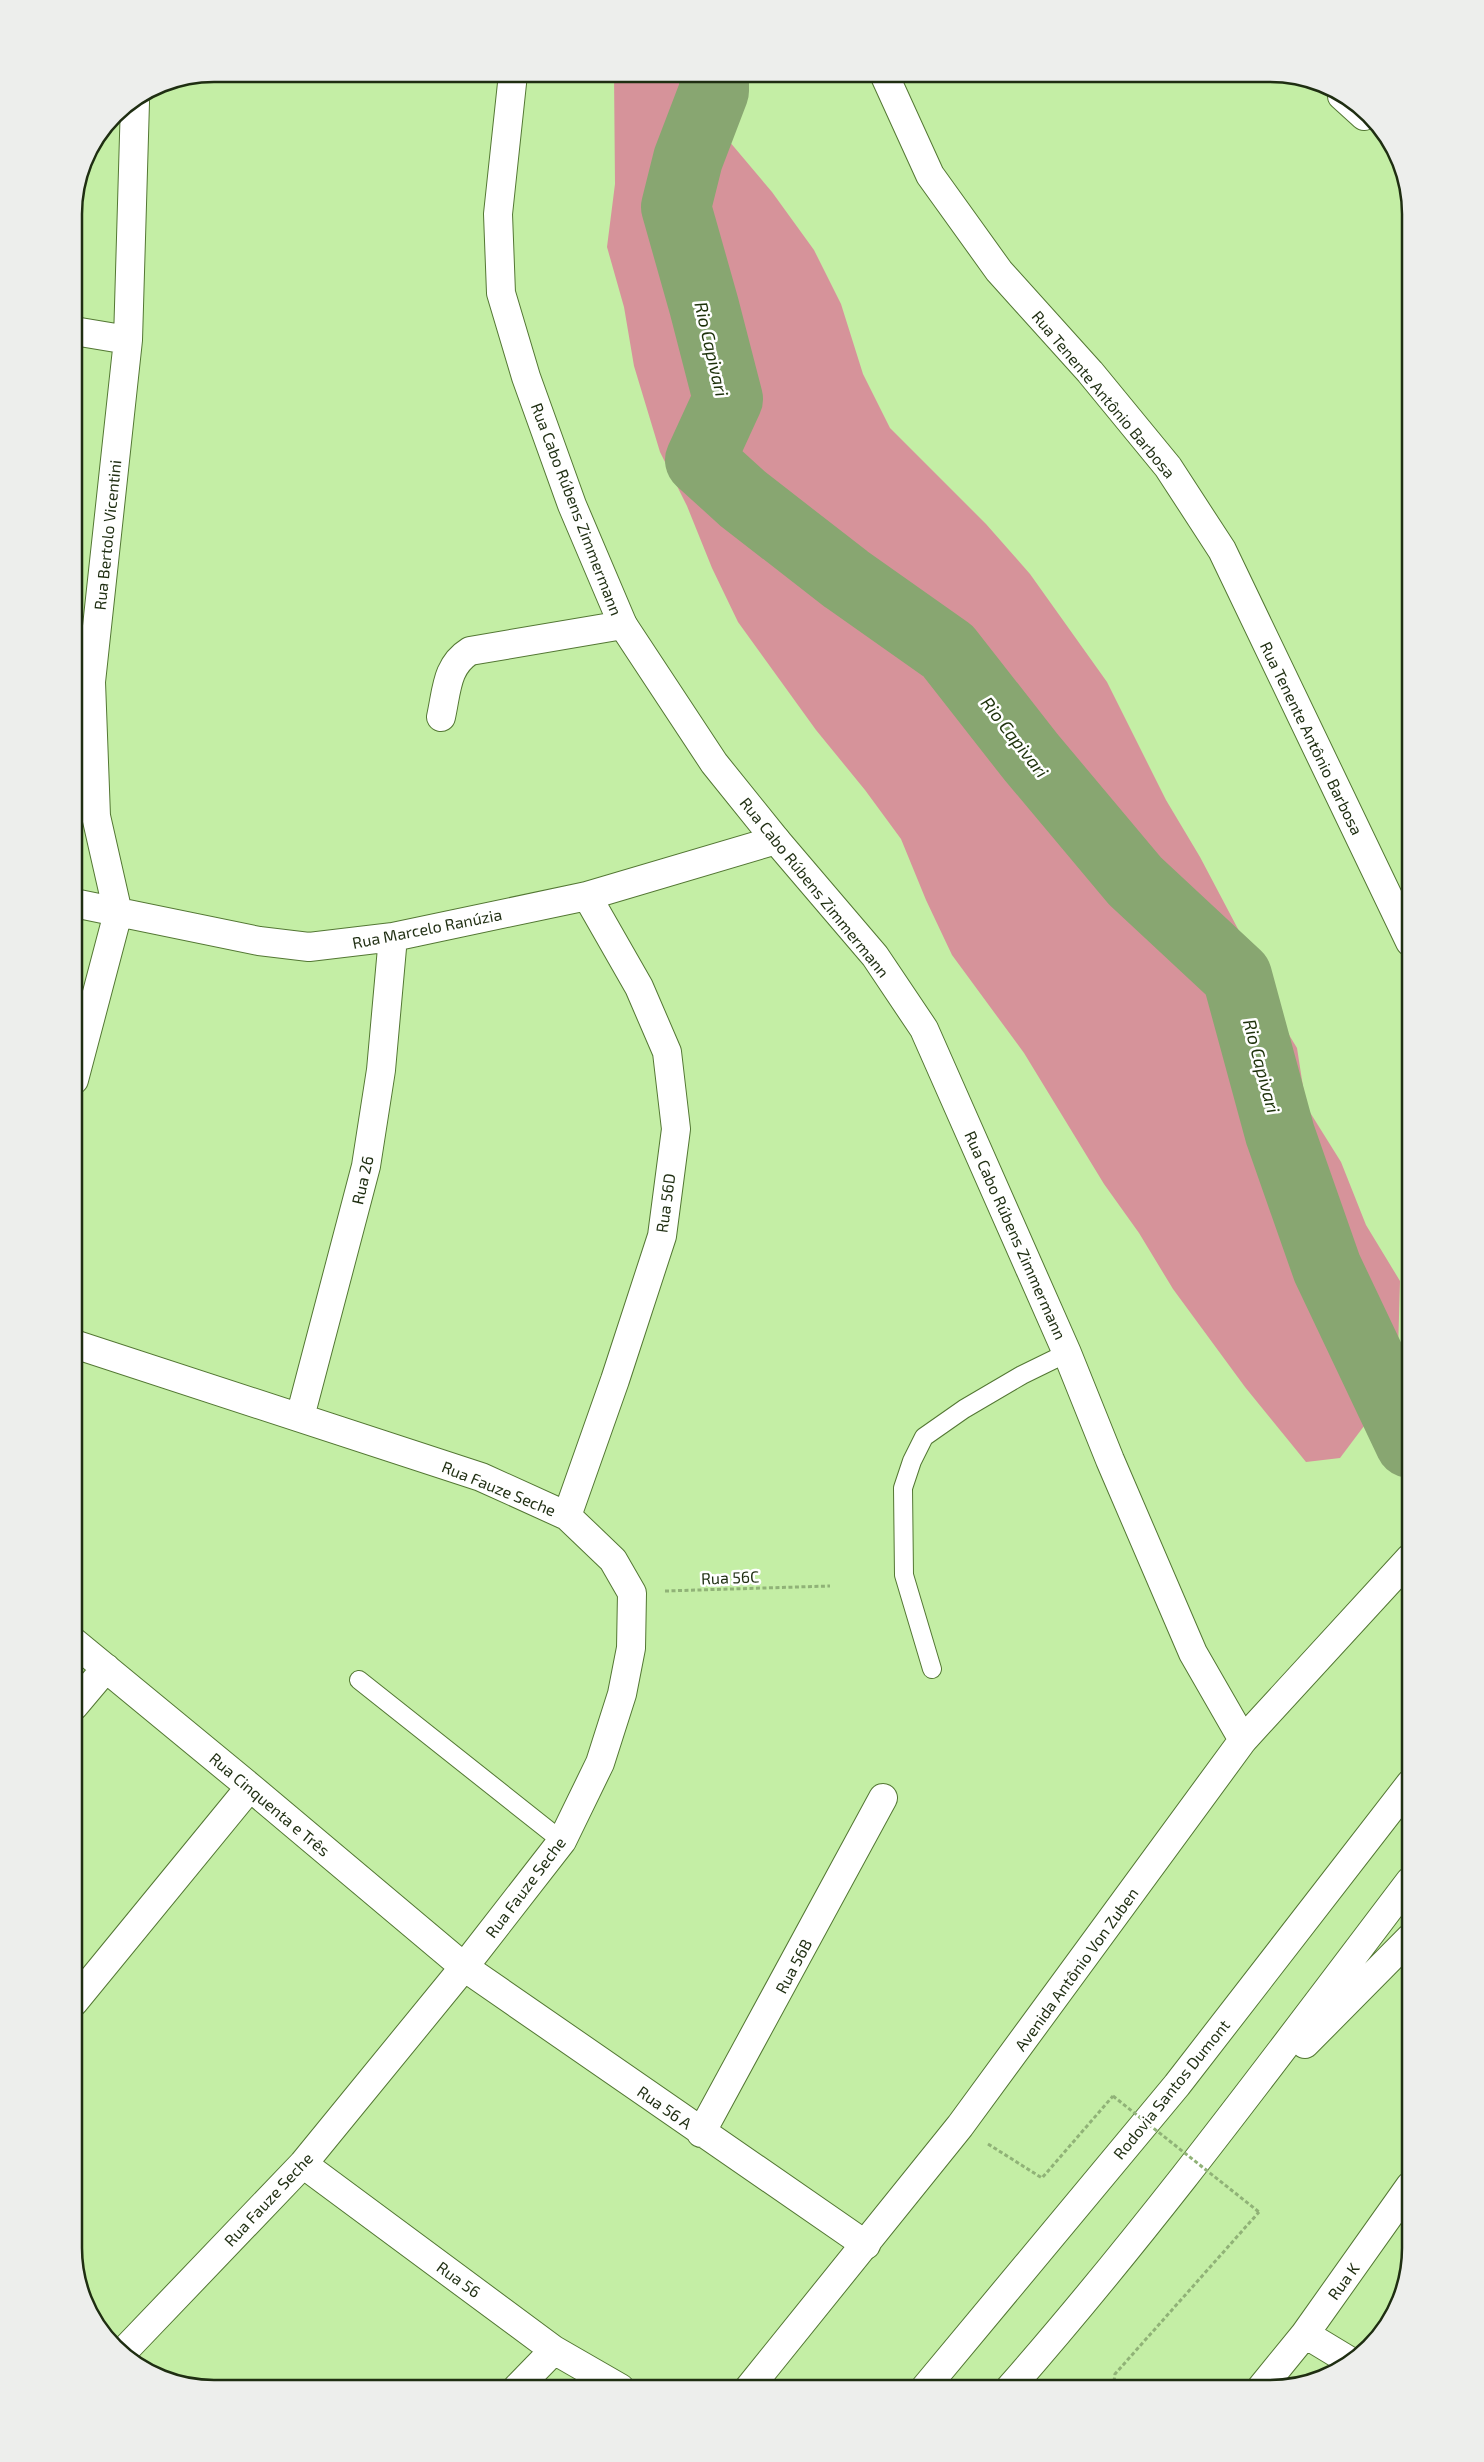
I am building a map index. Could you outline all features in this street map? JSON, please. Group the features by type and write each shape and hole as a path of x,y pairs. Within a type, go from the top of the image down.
{"main road":[{"name":"Rua Cabo Rúbens Zimmermann","path":"513,82 498,214 501,293 526,377 569,496 623,625 714,764 776,840 876,956 924,1029 1067,1352 1110,1460 1193,1653 1243,1740"},
{"name":"Rua Tenente Antônio Barbosa","path":"888,83 930,175 999,271 1090,372 1168,467 1222,550 1402,925"},
{"name":"Rua Bertolo Vicentini","path":"83,1047 118,913 96,816 92,682 128,340 135,109"},
{"path":"83,332 128,340"},
{"path":"442,717 453,666 470,651 623,625"},
{"name":"Rua Marcelo Ranúzia","path":"83,905 260,941 309,948 392,937 587,896 776,840"},
{"name":"Rua 56D","path":"567,1516 662,1236 676,1129 667,1052 639,987 587,896"},
{"name":"Rua 26","path":"300,1417 366,1166 381,1070 392,937"},
{"name":"Rua Fauze Seche","path":"82,1347 481,1477 567,1516 613,1560 632,1593 631,1648 622,1694 600,1763 562,1841 464,1967 303,2164 127,2347"},
{"name":"Avenida Antônio Von Zuben","path":"757,2380 960,2126 1243,1740 1402,1567"},
{"name":"Rua Cinquenta e Três","path":"82,1649 464,1967"},
{"path":"82,1696 106,1668"},
{"path":"82,1992 250,1787"},
{"name":"Rodovia Santos Dumont","path":"932,2380 1177,2085 1402,1794"},
{"name":"Rua 56B","path":"701,2133 883,1798"},
{"path":"1017,2380 1067,2323 1231,2117 1402,1892"},
{"path":"1231,2117 1402,1946"},
{"name":"Rua 56 A","path":"464,1967 701,2133 866,2245"},
{"name":"Rua 56","path":"303,2164 554,2350 605,2379"},
{"name":"Rua K","path":"1267,2380 1304,2334 1402,2197"},
{"path":"1304,2334 1343,2357"},
{"path":"525,2379 554,2350"}],"lane":[{"path":"932,1669 904,1575 903,1488 912,1461 924,1437 964,1409 1022,1375 1067,1352"},
{"path":"359,1680 562,1841"}],"path":[{"name":"Rua 56C","path":"632,1593 830,1586"},
{"path":"960,2126 1042,2178 1113,2096 1259,2212 1115,2374 1114,2380"}],"shaded area":[{"path":"614,82 720,82 729,141 772,192 814,250 841,304 863,374 890,428 986,524 1030,574 1107,682 1166,800 1200,857 1238,929 1263,992 1297,1048 1306,1106 1341,1162 1366,1225 1400,1281 1398,1352 1376,1410 1340,1458 1306,1462 1245,1387 1173,1289 1139,1233 1104,1184 1024,1053 952,955 926,900 901,839 865,790 816,730 738,622 712,568 687,506 660,452 634,366 624,307 607,247 615,184"}],"waterway":[{"name":"Rio Capivari","path":"714,82 714,91 688,159 676,207 728,399 700,460 743,499 846,579 948,651 1031,757 1135,881 1237,976 1280,1134 1327,1268 1402,1426"}]}
